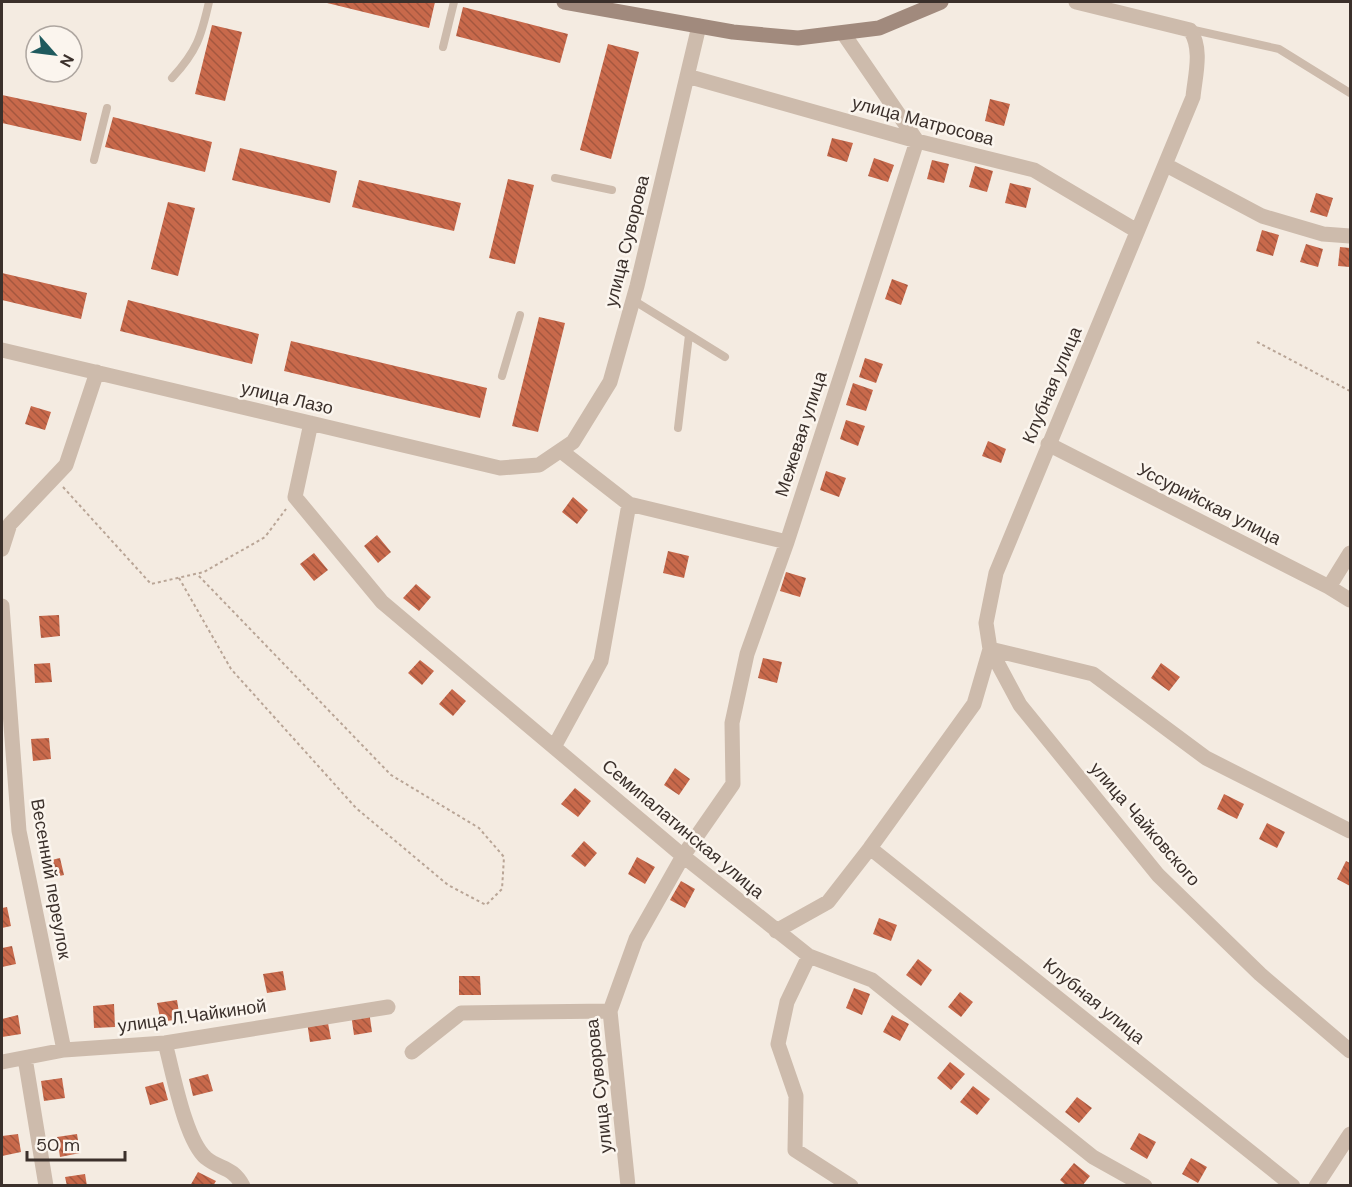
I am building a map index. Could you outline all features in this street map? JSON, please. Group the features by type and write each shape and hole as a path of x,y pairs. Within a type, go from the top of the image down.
{"main road":[{"path":"564,2 733,32 798,38 879,28 941,2"}],"street":[{"name":"Клубная улица","path":"776,931 828,902 974,704 990,649 986,623 996,573 1137,231 1167,165 1193,97 1197,63 1195,37 1190,30 1076,2"},
{"name":"улица Суворова","path":"561,451 573,442 610,382 633,300 699,26"},
{"path":"843,33 916,141"},
{"name":"улица Матросова","path":"687,76 916,141 1034,170 1137,231"},
{"name":"Межевая улица","path":"683,856 733,784 732,723 747,654 787,542 916,141"},
{"path":"1167,165 1262,216 1323,234 1350,236"},
{"name":"улица Лазо","path":"2,350 500,468 539,465 561,451"},
{"path":"2,549 10,524 66,465 97,372"},
{"path":"295,497 311,423"},
{"name":"Уссурийская улица","path":"1048,444 1329,587 1350,600"},
{"path":"561,451 629,504 787,542"},
{"name":"Семипалатинская улица","path":"295,497 382,602 683,856 809,956 872,980 1093,1157 1145,1185"},
{"path":"554,747 602,661 629,504"},
{"path":"1329,587 1350,553"},
{"name":"Весенний переулок","path":"2,606 19,831 64,1050"},
{"path":"990,649 1093,674 1206,758 1350,831"},
{"name":"улица Чайковского","path":"990,649 1020,705 1158,875 1260,974 1350,1051"},
{"name":"Клубная улица","path":"870,848 1293,1185"},
{"name":"улица Суворова","path":"628,1185 610,1011 636,939 683,856"},
{"path":"809,956 787,1002 778,1044 796,1096 795,1150 851,1185"},
{"name":"улица Л.Чайкиной","path":"2,1062 64,1050 165,1043 388,1006"},
{"path":"412,1052 461,1013 610,1011"},
{"path":"165,1043 191,1137 206,1158 237,1174 243,1185"},
{"path":"25,1058 46,1185"},
{"path":"1316,1185 1350,1134"}],"lane":[{"path":"172,78 190,59 202,32 209,2"},
{"path":"443,47 453,2"},
{"path":"1194,30 1279,50 1350,93"},
{"path":"94,160 107,108"},
{"path":"555,178 612,190"},
{"path":"633,300 725,357"},
{"path":"502,376 520,315"},
{"path":"678,428 689,335"}],"path":[{"path":"1257,342 1350,391"},
{"path":"54,477 151,584 204,572 265,537 295,497"},
{"path":"179,578 231,669 356,808 448,885 486,905 502,889 504,857 479,828 391,775 197,574"}],"building":[{"path":"323,2 435,2 429,28"},
{"path":"463,7 568,34 560,63 456,36"},
{"path":"212,25 242,32 225,101 195,94"},
{"path":"608,44 639,52 611,159 580,150"},
{"path":"2,95 87,113 81,141 2,123"},
{"path":"990,99 1010,104 1004,126 985,121"},
{"path":"113,117 212,142 205,172 105,147"},
{"path":"832,138 853,143 847,162 827,156"},
{"path":"240,148 337,171 330,203 232,180"},
{"path":"874,158 894,165 888,182 868,176"},
{"path":"932,160 949,164 944,183 927,179"},
{"path":"975,166 993,171 987,192 969,187"},
{"path":"508,179 534,185 515,264 489,258"},
{"path":"359,180 461,203 454,231 352,207"},
{"path":"1010,183 1031,188 1026,208 1005,203"},
{"path":"1316,193 1333,198 1327,217 1310,212"},
{"path":"168,202 195,208 178,276 151,269"},
{"path":"1262,230 1279,235 1273,256 1256,251"},
{"path":"1306,244 1323,249 1318,267 1300,262"},
{"path":"1340,247 1350,248 1350,267 1338,266"},
{"path":"2,273 87,293 81,319 2,300"},
{"path":"892,279 908,285 901,305 885,299"},
{"path":"128,300 259,334 252,364 120,331"},
{"path":"539,317 565,323 538,432 512,426"},
{"path":"291,341 487,388 480,418 284,371"},
{"path":"865,358 883,364 876,383 859,377"},
{"path":"853,383 873,390 866,411 846,405"},
{"path":"31,406 51,412 45,430 25,424"},
{"path":"846,420 865,426 858,446 840,439"},
{"path":"988,441 1006,449 1001,463 982,456"},
{"path":"826,471 846,478 839,497 820,490"},
{"path":"573,497 588,510 577,524 562,512"},
{"path":"377,535 391,552 378,563 364,546"},
{"path":"668,551 689,556 684,578 663,573"},
{"path":"314,553 328,570 314,581 300,564"},
{"path":"786,572 806,578 800,597 780,591"},
{"path":"416,584 431,597 419,611 403,598"},
{"path":"59,615 60,636 41,638 39,616"},
{"path":"763,658 782,662 777,683 758,678"},
{"path":"420,660 434,671 422,685 408,673"},
{"path":"50,663 52,682 35,683 34,664"},
{"path":"1161,663 1180,677 1169,691 1151,678"},
{"path":"452,689 466,701 453,716 439,704"},
{"path":"49,738 51,759 33,761 31,739"},
{"path":"675,768 690,779 679,795 664,785"},
{"path":"575,788 591,801 578,817 561,804"},
{"path":"1224,794 1244,804 1237,819 1217,809"},
{"path":"1267,823 1285,832 1277,848 1259,839"},
{"path":"584,841 597,853 585,867 571,856"},
{"path":"637,857 655,867 645,884 628,874"},
{"path":"60,858 64,875 46,879 43,862"},
{"path":"1346,861 1350,863 1350,886 1337,879"},
{"path":"681,881 695,889 685,908 670,900"},
{"path":"7,907 11,926 2,928 2,908"},
{"path":"879,918 897,925 891,941 873,934"},
{"path":"12,946 16,964 2,967 2,948"},
{"path":"918,959 932,970 921,986 906,975"},
{"path":"283,971 286,990 267,993 263,974"},
{"path":"459,976 480,976 481,995 459,995"},
{"path":"854,988 870,994 862,1015 846,1008"},
{"path":"960,992 973,1002 961,1017 948,1007"},
{"path":"177,1000 180,1019 161,1022 157,1003"},
{"path":"114,1004 115,1027 94,1028 93,1006"},
{"path":"369,1011 372,1032 354,1035 351,1014"},
{"path":"18,1015 21,1034 2,1037 2,1019"},
{"path":"892,1015 909,1024 900,1041 883,1032"},
{"path":"327,1018 331,1039 310,1042 307,1022"},
{"path":"950,1062 965,1074 951,1090 937,1078"},
{"path":"208,1074 213,1091 193,1096 189,1079"},
{"path":"62,1078 65,1098 44,1101 41,1081"},
{"path":"163,1082 168,1100 150,1105 145,1087"},
{"path":"973,1086 990,1099 977,1115 960,1102"},
{"path":"1077,1097 1092,1108 1079,1123 1065,1112"},
{"path":"1139,1133 1156,1142 1147,1159 1130,1149"},
{"path":"18,1134 21,1152 2,1156 2,1136"},
{"path":"77,1134 80,1153 60,1157 57,1137"},
{"path":"1191,1158 1207,1167 1198,1183 1182,1174"},
{"path":"1074,1163 1090,1176 1082,1186 1067,1186 1060,1180"},
{"path":"198,1172 216,1181 213,1186 190,1186"},
{"path":"85,1174 87,1186 67,1186 65,1177"}]}
